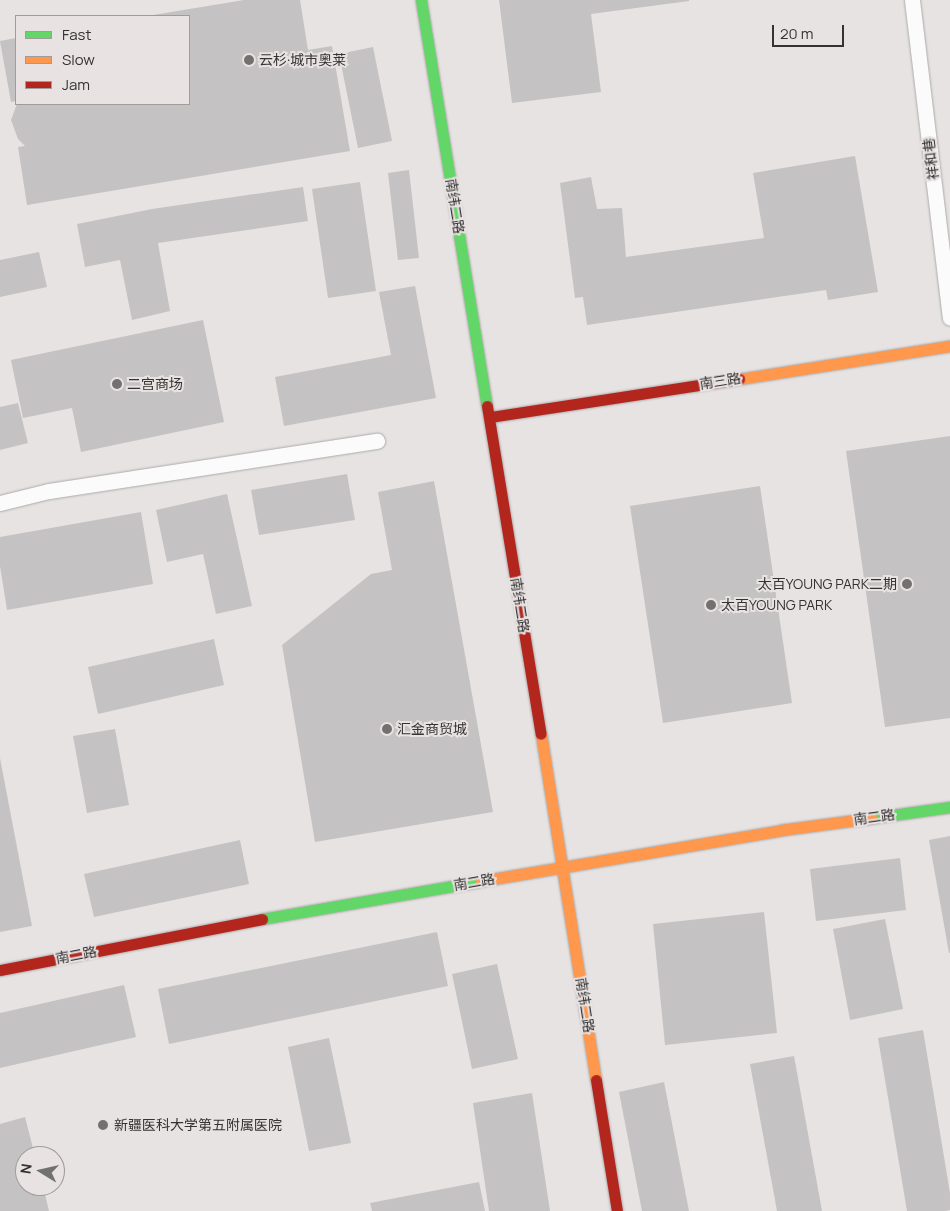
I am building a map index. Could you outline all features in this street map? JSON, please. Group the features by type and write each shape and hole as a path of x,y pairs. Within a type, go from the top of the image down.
{"street":[{"name":"南纬二路","path":"421,0 563,867 616,1211"},
{"name":"南三路","path":"490,417 950,346"},
{"name":"南二路","path":"0,970 204,929 563,867 781,830 950,807"}],"lane":[{"name":"祥和巷","path":"912,0 950,318"},
{"path":"0,504 49,491 377,441"}],"building":[{"name":"云杉·城市奥莱","path":"244,0 300,0 308,50 332,46 350,151 27,205 18,147 25,146 18,139 11,120 17,105 190,105 190,15 153,15"},
{"path":"499,0 689,1 591,14 601,92 512,103"},
{"path":"15,38 15,101 11,102 0,41"},
{"path":"373,47 392,141 358,148 339,54"},
{"path":"855,156 878,292 828,300 826,290 587,325 583,297 575,298 560,183 591,177 597,209 622,208 626,257 764,238 753,173"},
{"path":"409,170 419,258 398,260 388,173"},
{"path":"360,182 376,291 328,298 312,189"},
{"path":"303,187 308,221 158,243 170,311 132,320 120,260 85,267 77,224 152,209"},
{"path":"39,252 47,287 0,297 0,260"},
{"path":"415,286 436,398 284,426 275,377 391,355 379,292"},
{"name":"二宫商场","path":"203,320 224,422 81,452 72,408 23,418 11,360"},
{"path":"18,403 28,443 0,450 0,407"},
{"name":"太百YOUNG PARK二期","path":"950,436 950,718 885,727 846,451"},
{"path":"347,474 355,520 259,535 251,490"},
{"name":"汇金商贸城","path":"434,481 493,812 315,842 282,645 371,574 392,570 378,492"},
{"name":"太百YOUNG PARK","path":"760,486 792,703 663,723 630,506"},
{"path":"227,494 252,606 216,614 203,554 167,562 156,510"},
{"path":"141,512 153,584 7,610 0,566 0,537"},
{"path":"214,639 224,685 98,714 88,667"},
{"path":"115,729 129,805 87,813 73,736"},
{"path":"0,758 32,926 0,932"},
{"path":"950,836 950,953 949,953 929,840"},
{"path":"240,840 249,884 94,917 84,874"},
{"path":"900,858 906,910 816,921 810,869"},
{"path":"764,912 777,1033 665,1045 653,924"},
{"path":"885,919 903,1009 850,1020 833,929"},
{"path":"437,932 448,986 169,1044 158,989"},
{"path":"497,964 518,1059 472,1069 452,974"},
{"path":"124,985 136,1037 0,1068 0,1013"},
{"path":"923,1030 950,1193 950,1210 946,1211 907,1211 878,1038"},
{"path":"329,1038 351,1143 309,1151 288,1047"},
{"path":"794,1056 822,1211 777,1211 750,1064"},
{"path":"664,1082 689,1211 642,1211 619,1092"},
{"path":"532,1093 550,1211 489,1211 473,1103"},
{"path":"25,1117 32,1146 15,1146 15,1196 45,1196 49,1211 0,1211 0,1124"},
{"path":"479,1182 485,1211 372,1211 370,1203"}],"traffic: fast":[{"path":"421,0 487,406"},
{"path":"871,818 950,807"},
{"path":"262,919 481,881"}],"traffic: slow":[{"path":"739,379 950,346"},
{"path":"541,734 596,1080"},
{"path":"481,881 781,830 871,818"}],"traffic: jam":[{"path":"490,417 739,379"},
{"path":"487,406 541,734"},
{"path":"0,970 262,919"},
{"path":"596,1080 617,1211"}],"place":[{"name":"云杉·城市奥莱","path":"249,60"},
{"name":"二宫商场","path":"117,384"},
{"name":"太百YOUNG PARK二期","path":"907,584"},
{"name":"太百YOUNG PARK","path":"711,605"},
{"name":"汇金商贸城","path":"387,729"},
{"name":"新疆医科大学第五附属医院","path":"103,1125"}]}
